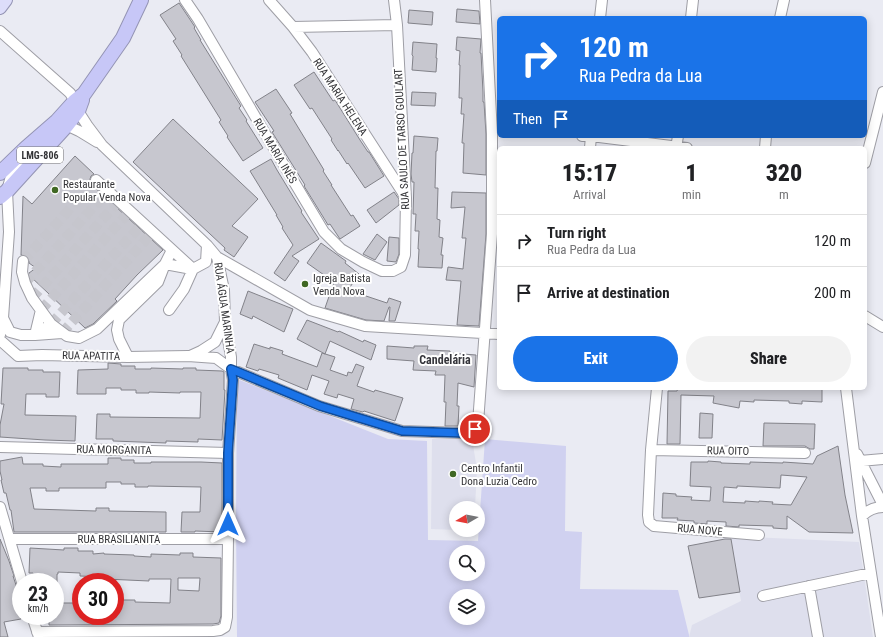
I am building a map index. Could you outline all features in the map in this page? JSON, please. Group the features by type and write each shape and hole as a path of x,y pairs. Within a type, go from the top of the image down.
{"highway":[{"name":"LMG-806","path":"4,194 79,102 123,38 140,0"},
{"name":"LMG-806","path":"0,173 26,148 62,123"}],"main road":[{"path":"0,8 6,0"}],"street":[{"name":"RUA MARIA INÊS","path":"185,0 198,19 324,232 341,249 363,262 382,271 393,271"},
{"name":"RUA MARIA HELENA","path":"269,0 293,27 312,52 406,198"},
{"name":"RUA SAULO DE TARSO GOULART","path":"393,271 401,267 405,256 406,198 397,24 394,0"},
{"path":"484,332 492,234 496,134 485,0"},
{"path":"600,16 602,0"},
{"path":"691,16 693,0"},
{"path":"780,16 784,0"},
{"path":"293,27 397,24"},
{"path":"0,31 79,102 87,125 102,145 207,245 217,257 310,310 365,326 497,334"},
{"path":"867,154 883,92"},
{"path":"62,123 102,145"},
{"path":"605,138 662,146"},
{"path":"0,335 3,318 9,232 4,194 26,148"},
{"path":"96,180 193,269"},
{"path":"0,223 9,232"},
{"path":"170,310 184,289 193,269 206,262 207,245"},
{"path":"128,357 119,339 117,330 119,320 158,282 172,250"},
{"name":"RUA ÁGUA MARINHA","path":"38,634 213,631 220,630 225,627 227,617 228,453 233,380 225,322 224,290 217,257"},
{"path":"23,260 22,272 32,298 51,324 67,336 79,338 97,329 165,264"},
{"path":"165,264 193,269"},
{"path":"35,335 41,310"},
{"path":"867,317 883,327"},
{"path":"3,318 10,332 21,335 62,333"},
{"name":"RUA APATITA","path":"188,356 201,351 215,342 225,322"},
{"path":"35,335 51,324"},
{"name":"RUA APATITA","path":"0,340 18,356 188,356 216,358 231,369 320,406 402,431 463,433 475,429 478,423 484,332"},
{"path":"651,450 657,390"},
{"path":"846,390 862,516 881,637"},
{"path":"853,444 883,506 868,510 862,516"},
{"name":"RUA MORGANITA","path":"0,447 228,453"},
{"name":"RUA OITO","path":"651,450 805,453"},
{"name":"RUA NOVE","path":"651,450 648,515 649,522 654,526 759,535"},
{"path":"860,461 883,459"},
{"path":"0,507 19,573"},
{"name":"RUA BRASILIANITA","path":"10,539 228,539"},
{"path":"763,596 871,573"},
{"path":"809,586 818,637"}],"shaded area":[{"path":"237,379 388,439 427,441 428,540 478,541 478,537 485,537 485,501 481,501 485,439 566,446 565,531 582,532 580,589 678,590 689,635 689,637 237,637"},
{"path":"432,439 472,439 477,469 475,501 449,501 449,530 431,529"},
{"path":"730,536 859,542 873,637 689,637 692,625 741,601"}],"building":[{"path":"179,3 195,27 194,28 200,40 241,106 239,108 263,148 243,161 227,137 228,136 219,122 221,120 181,56 182,55 173,41 176,39 160,15"},
{"path":"457,9 479,11 480,24 456,22"},
{"path":"409,10 433,12 432,25 408,23"},
{"path":"457,37 481,39 480,53 486,134 486,175 463,173 464,143 462,143 464,114 461,114 462,98 459,98 460,51 456,50"},
{"path":"413,42 437,44 436,72 412,70"},
{"path":"314,72 333,101 335,100 384,176 365,188 338,151 312,108 310,109 294,85"},
{"path":"276,89 292,113 290,114 324,170 323,171 331,185 351,216 353,215 360,226 340,239 330,224 328,225 272,132 274,131 255,102"},
{"path":"412,92 436,93 435,106 411,105"},
{"path":"173,119 258,199 232,226 248,237 234,257 224,250 225,248 133,162"},
{"path":"414,136 438,138 436,151 435,188 438,188 437,219 440,220 439,237 443,238 441,255 443,255 442,268 418,267 419,231 415,231 416,214 413,214 414,182 412,182 411,174"},
{"path":"75,156 94,174 90,179 92,185 163,250 115,299 117,301 93,324 85,328 30,276 29,273 36,268 29,263 27,256 21,255 23,196 32,204"},
{"path":"271,159 302,211 301,212 319,239 292,256 299,261 285,281 274,273 293,245 282,228 283,227 277,215 250,171"},
{"path":"394,192 399,199 399,205 376,223 367,210"},
{"path":"452,192 486,193 486,234 479,326 457,325 461,281 446,280 448,267 463,269 466,238 462,238 465,207 451,208"},
{"path":"377,234 387,242 375,260 363,254"},
{"path":"389,237 399,238 399,254 396,262 387,261"},
{"path":"321,243 346,261 345,263 359,274 348,290 387,303 389,298 401,302 395,321 389,321 390,307 384,321 366,320 325,308 334,282 307,263"},
{"path":"248,291 293,309 284,332 253,316 252,319 240,314"},
{"path":"307,320 338,332 339,331 363,342 364,340 376,345 371,360 330,341 325,354 297,339"},
{"path":"254,344 283,351 282,354 317,367 322,353 335,357 330,370 347,376 348,372 352,373 356,364 364,367 357,386 374,392 375,390 403,398 395,421 364,411 351,409 354,399 338,394 337,398 324,394 329,381 312,375 307,390 278,378 279,375 246,367"},
{"path":"387,346 414,348 414,346 428,346 427,350 450,351 450,353 476,355 474,387 458,383 458,426 445,426 445,375 435,375 436,371 413,370 414,361 387,359"},
{"path":"108,363 121,364 121,366 135,366 135,369 196,368 196,370 224,372 225,390 222,440 198,439 198,442 166,441 166,443 96,439 97,414 110,414 110,417 200,418 201,392 136,393 136,390 106,388 106,394 77,394 78,370 108,369"},
{"path":"3,368 28,368 28,370 43,370 43,372 60,372 59,397 46,397 46,394 26,394 25,415 76,416 75,441 0,437 0,425 4,404 1,404"},
{"path":"822,390 822,402 802,401 802,404 789,403 789,401 740,401 739,408 713,403 714,396 681,395 680,444 667,444 668,391"},
{"path":"700,413 713,414 712,438 699,438"},
{"path":"764,423 815,424 814,449 810,449 805,446 763,446"},
{"path":"838,446 845,495 853,533 809,532 787,516 787,529 773,528 773,526 726,526 726,522 707,521 707,524 694,523 694,521 677,520 678,518 662,518 663,493 692,497 691,500 710,501 711,487 690,486 691,462 708,461 750,464 750,462 783,462 813,464 817,456","holes":["781,475 807,477 791,505 772,504 773,502 759,501 745,501 745,503 723,502 724,487 737,488 737,486 780,488"]},
{"path":"22,457 23,464 43,464 43,466 61,467 61,464 108,464 108,458 134,460 134,463 222,463 222,532 181,532 182,512 200,512 201,487 135,487 135,484 106,482 106,488 59,488 59,491 46,491 46,488 30,488 34,509 96,511 96,508 109,508 109,511 166,512 166,532 14,532 11,510 6,493 4,493 1,480 0,461"},
{"path":"0,539 13,573 12,621 4,622 8,637 0,637"},
{"path":"731,539 740,592 699,598 688,546"},
{"path":"30,548 64,550 64,548 78,548 78,551 93,551 93,554 104,553 151,557 151,554 180,555 180,553 193,553 193,557 221,558 221,616 219,623 213,624 124,625 124,600 135,600 135,602 170,603 171,579 149,579 149,581 124,580 124,573 29,573","holes":["178,578 200,578 199,591 178,590"]},
{"path":"64,603 72,603 72,625 64,625"}],"tunnel":[{"path":"23,261 96,180"},
{"path":"25,283 108,191"},
{"path":"32,298 119,201"},
{"path":"41,310 130,211"},
{"path":"51,324 143,223"},
{"path":"62,333 153,232"}],"place":[{"name":"Restaurante Popular Venda Nova","path":"55,190"},
{"name":"Igreja Batista Venda Nova","path":"305,284"},
{"name":"Centro Infantil Dona Luzia Cedro","path":"453,474"}],"district":[{"name":"Candelária","path":"445,360"}],"route":[{"path":"228,524 228,453 233,380 231,369 320,406 402,431 463,433 475,429"}]}
